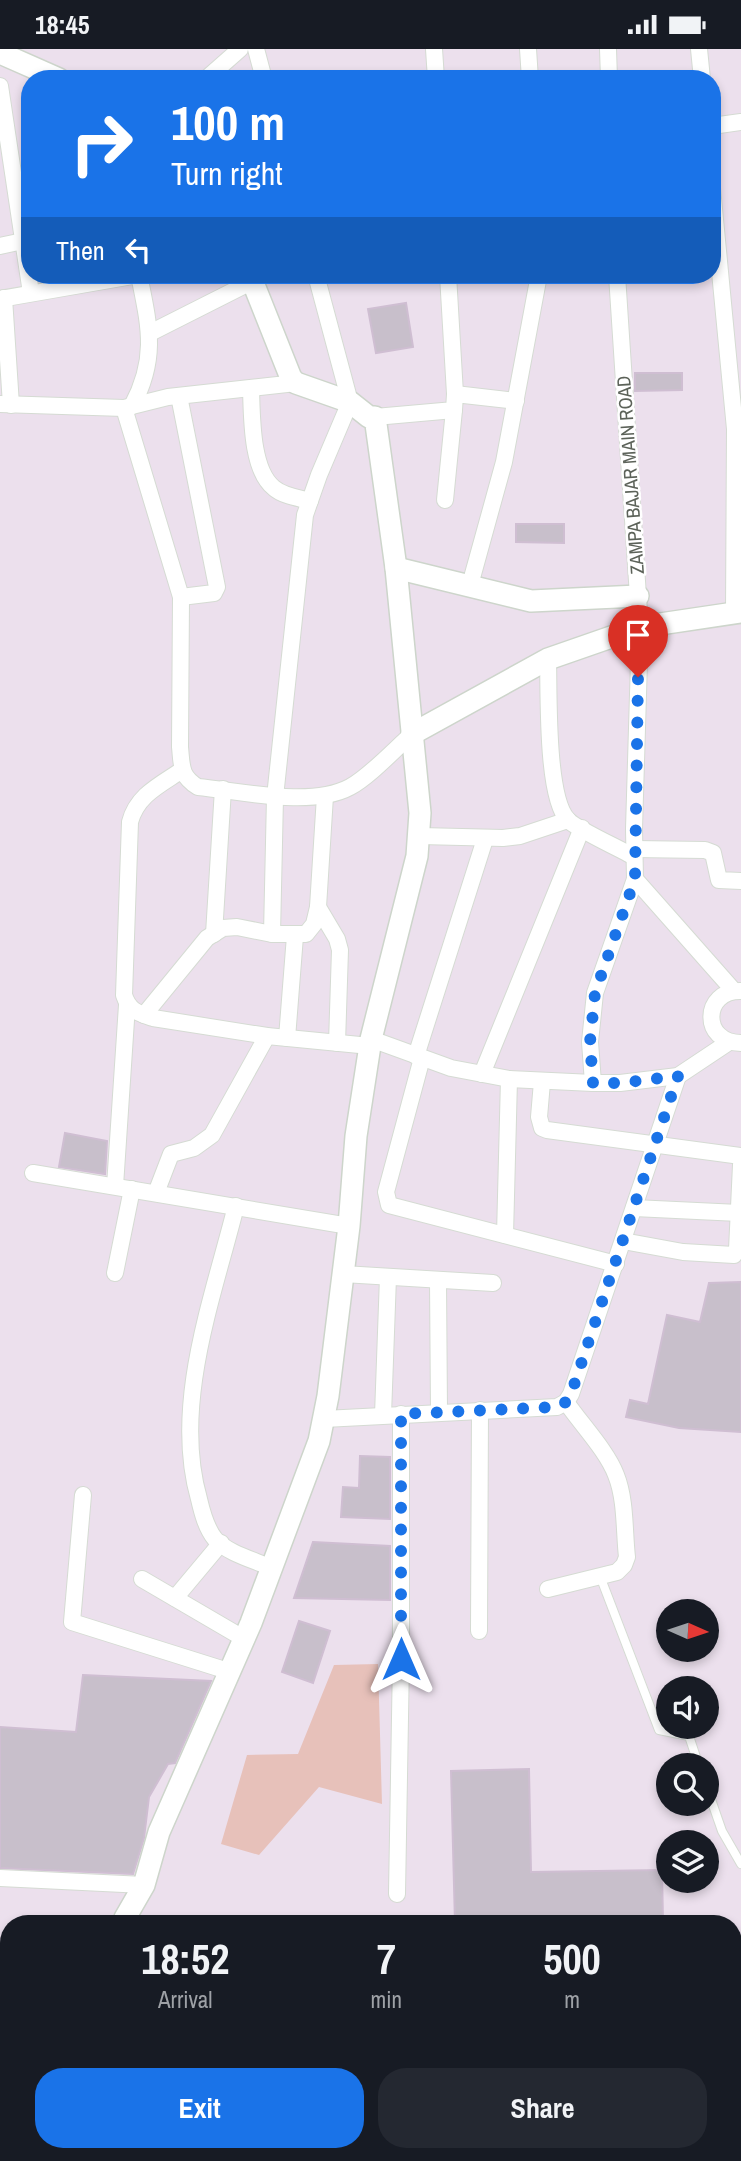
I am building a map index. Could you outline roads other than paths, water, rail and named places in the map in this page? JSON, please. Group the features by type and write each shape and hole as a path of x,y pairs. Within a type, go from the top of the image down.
{"street":[{"path":"216,70 240,49"},
{"path":"256,49 262,70"},
{"path":"434,49 435,70"},
{"path":"528,49 529,70"},
{"path":"608,49 609,70"},
{"path":"699,49 701,70"},
{"path":"0,53 39,70"},
{"path":"0,86 21,228"},
{"path":"721,125 741,123"},
{"path":"0,246 21,241"},
{"path":"30,284 31,293"},
{"path":"60,284 2,298 6,404 128,407 179,396 296,383"},
{"path":"128,407 140,390 150,333 140,284"},
{"path":"150,333 240,284"},
{"path":"253,284 291,378 296,383 350,402 369,417 455,402 516,401"},
{"path":"272,934 275,797 304,528 310,501 350,402 318,284"},
{"path":"445,501 455,402 448,284"},
{"path":"470,585 503,462 537,284"},
{"name":"ZAMPA BAJAR MAIN ROAD","path":"618,284 640,627 635,879"},
{"path":"128,407 181,597 182,770 187,781 198,787 275,797 324,796 351,787 412,734 548,659 640,627 737,612 735,429 719,284"},
{"path":"251,389 252,432 256,453 267,482 277,491 310,501"},
{"path":"179,396 217,587 215,593 181,597"},
{"path":"127,1915 144,1885 159,1832 272,1568 313,1461 324,1419 349,1226 356,1136 370,1043 420,836 396,568 375,417"},
{"path":"396,568 531,601 638,596"},
{"path":"548,659 552,763 557,800 575,824 634,853 713,853 719,880 741,881"},
{"path":"115,1186 127,1005 124,995 130,822 132,811 139,800 182,770"},
{"path":"214,934 223,789"},
{"path":"144,1015 207,938 223,928 237,927 295,936 306,934 314,924 318,907 324,796"},
{"path":"420,836 485,839 520,836 575,824"},
{"path":"482,1074 575,824"},
{"path":"485,839 419,1057 386,1192 389,1205 616,1264"},
{"path":"593,1083 590,1042 595,993 635,879 738,991 720,997 715,1003 711,1019 718,1034 735,1043"},
{"path":"318,907 337,939 340,950 337,1043"},
{"path":"287,1038 295,936"},
{"path":"127,1005 136,1013 144,1015 267,1036 337,1043 370,1043 451,1068 542,1082 620,1083 678,1076 735,1043"},
{"path":"156,1193 171,1154 194,1148 212,1135 267,1036"},
{"path":"324,1419 557,1407 566,1402 616,1264 678,1076"},
{"path":"505,1235 509,1079"},
{"path":"542,1082 539,1117 542,1128 741,1156"},
{"path":"623,1241 682,1252 734,1255 737,1250 741,1165"},
{"path":"33,1173 349,1226"},
{"path":"115,1273 132,1189"},
{"path":"236,1206 189,1405 189,1447 204,1519 215,1539 272,1568"},
{"path":"634,1208 739,1213"},
{"path":"343,1274 493,1283"},
{"path":"383,1415 388,1277"},
{"path":"438,1280 439,1412"},
{"path":"548,1589 617,1572 627,1557 621,1493 616,1475 566,1402"},
{"path":"479,1631 480,1410"},
{"path":"397,1894 401,1414"},
{"path":"83,1495 72,1622 229,1671"},
{"path":"175,1598 221,1543"},
{"path":"142,1579 243,1638"},
{"path":"0,1878 144,1885"}],"lane":[{"path":"600,1576 659,1730 689,1736 695,1753"},
{"path":"717,1816 741,1864"}]}
